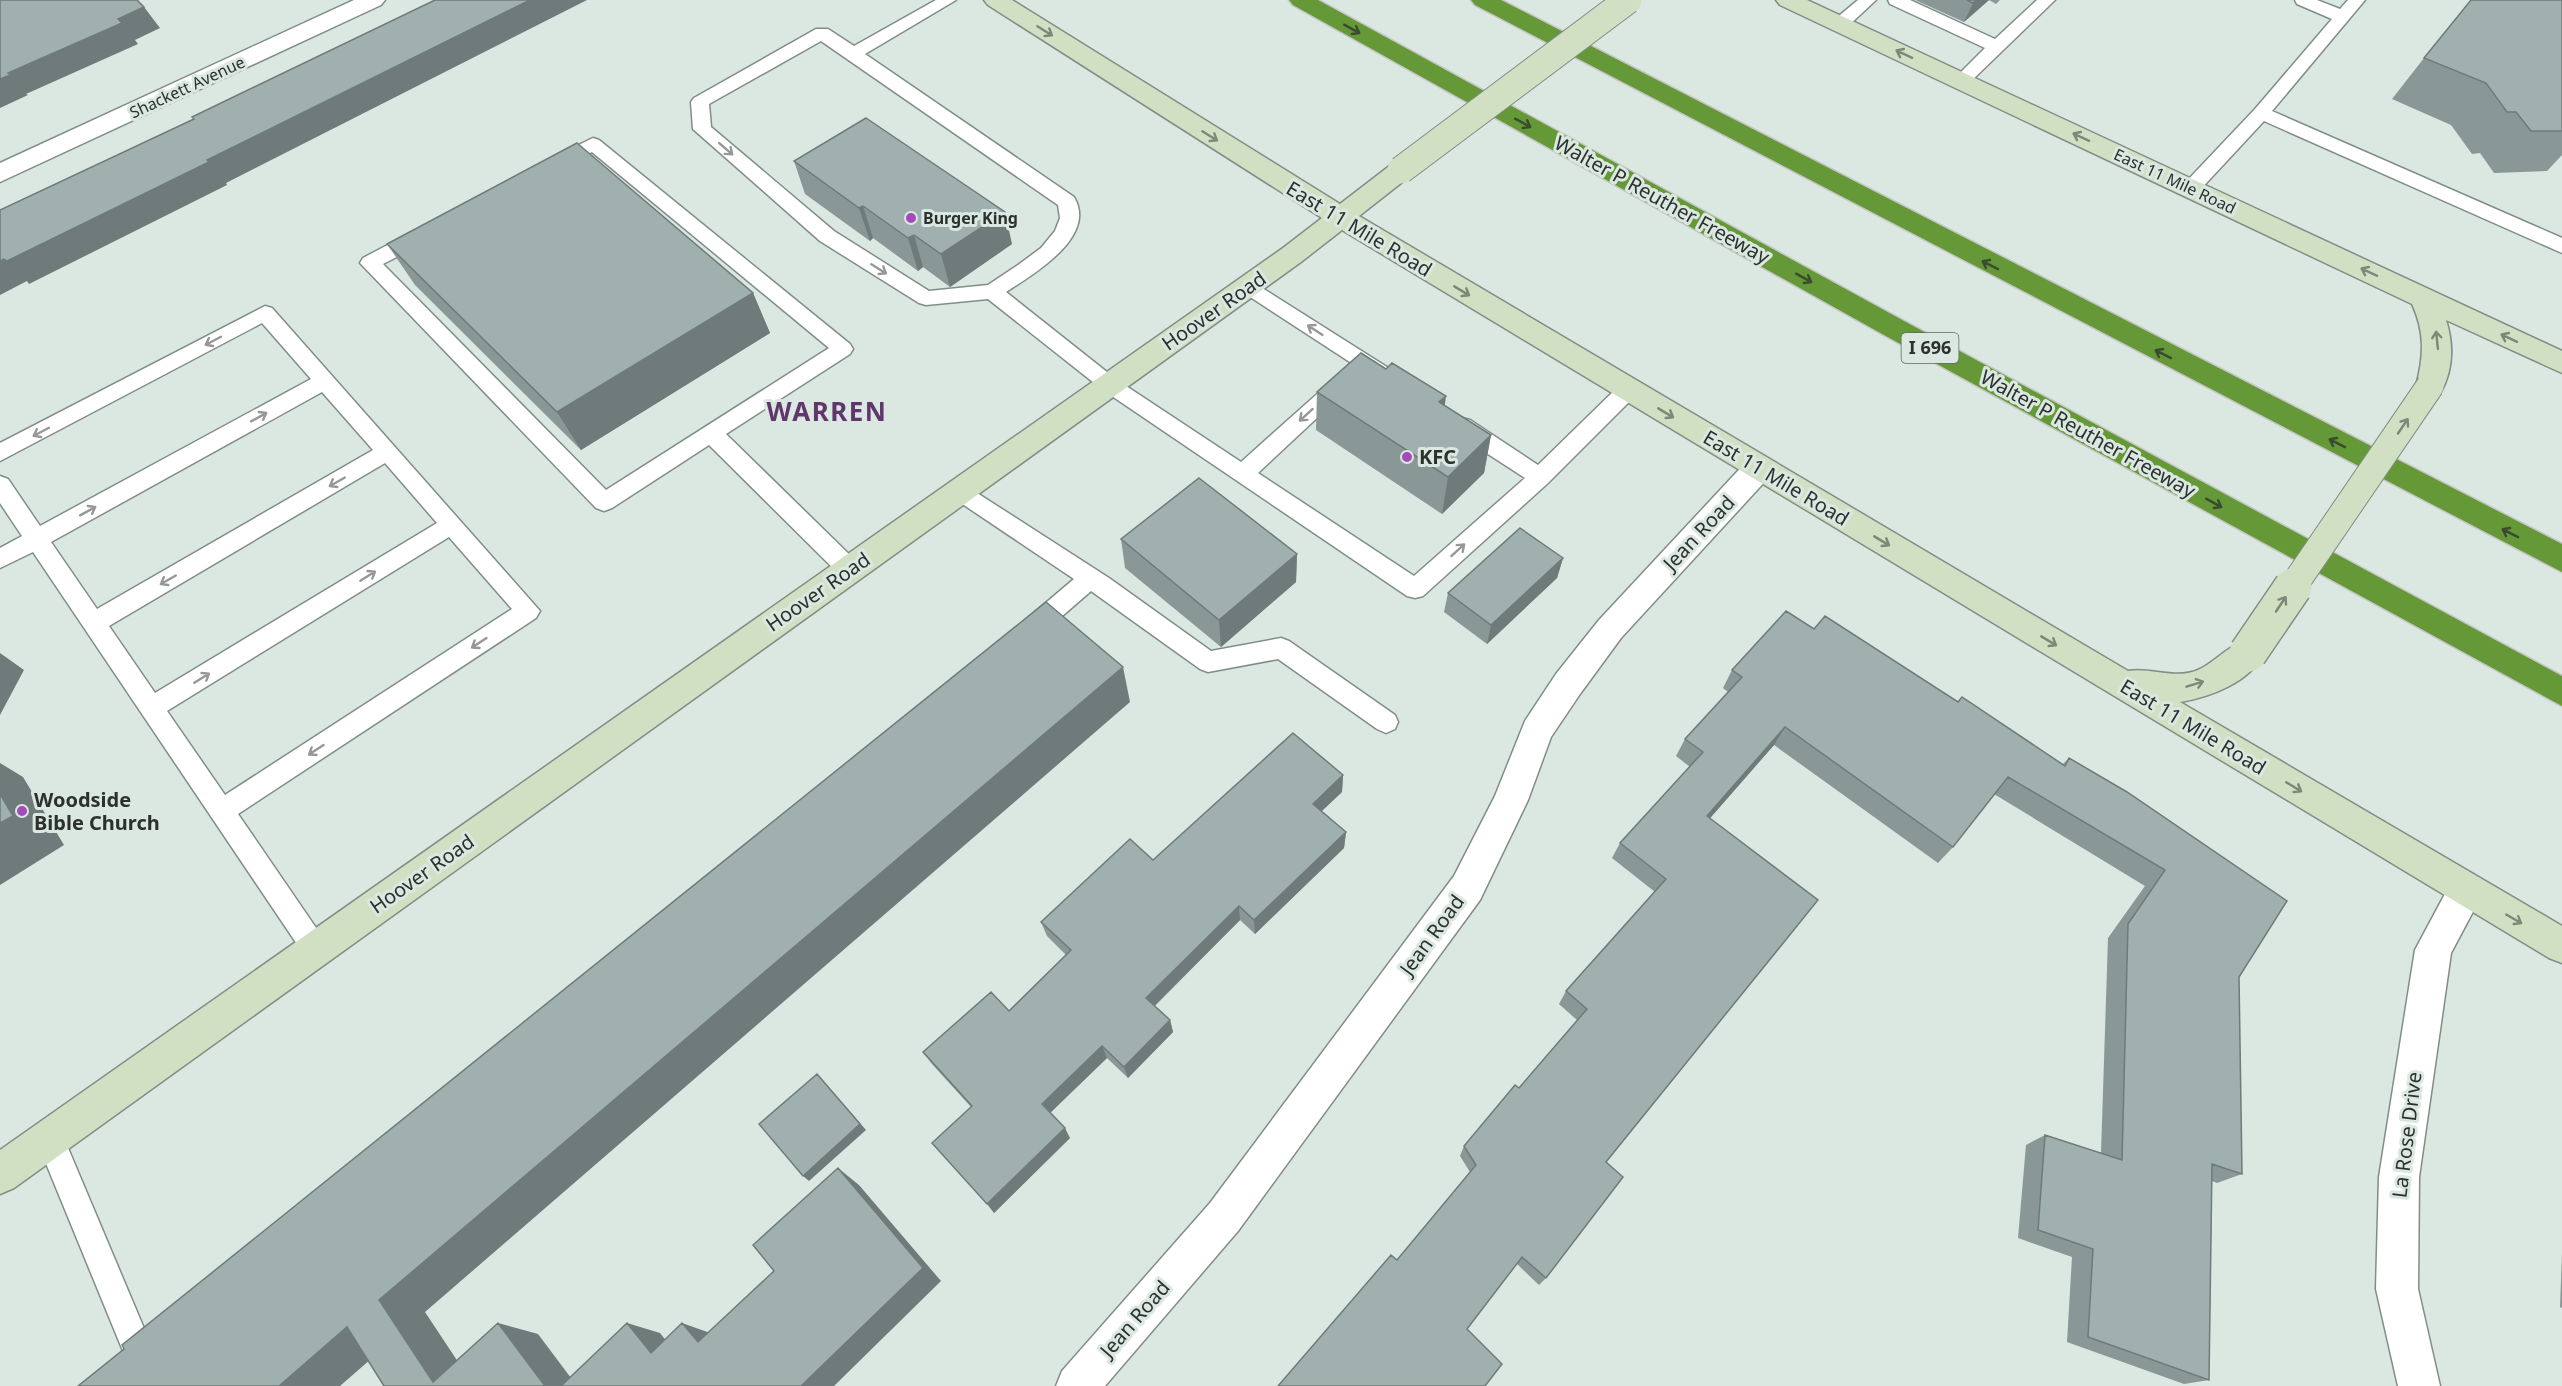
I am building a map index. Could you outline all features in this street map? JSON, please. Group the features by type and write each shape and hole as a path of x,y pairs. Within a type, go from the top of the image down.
{"highway":[{"name":"Walter P Reuther Freeway","path":"1301,0 1883,322 2562,692"},
{"path":"1483,0 1948,244 2562,559"}],"main road":[{"name":"East 11 Mile Road","path":"996,0 1340,217 2466,891 2562,946"},
{"name":"Hoover Road","path":"0,1174 1248,286 1628,0"},
{"name":"East 11 Mile Road","path":"1788,0 2562,363"},
{"path":"2117,682 2166,690 2192,687 2215,678 2248,652 2430,386 2439,345 2435,323 2422,297"}],"street":[{"name":"Shackett Avenue","path":"0,173 373,0"},
{"name":"Jean Road","path":"1077,1386 1224,1217 1467,888 1510,800 1537,731 1568,684 1610,629 1759,468"},
{"name":"La Rose Drive","path":"2419,1386 2397,1289 2399,1177 2433,950 2466,891"}],"lane":[{"path":"854,54 948,0"},
{"path":"1840,24 1868,0"},
{"path":"1896,0 1997,47"},
{"path":"1961,81 2047,0"},
{"path":"2302,0 2343,17"},
{"path":"2191,188 2261,113 2357,0"},
{"path":"822,33 854,54 1067,202 1069,219 1059,242 992,292 926,298 827,236 702,129 700,102 822,33"},
{"path":"2261,113 2559,240"},
{"path":"441,225 370,263 604,502 843,349 593,144 542,171"},
{"path":"1248,286 1404,387"},
{"path":"992,292 1110,385 1244,472 1415,589 1540,477 1628,390"},
{"path":"0,453 265,313 528,611 222,811"},
{"path":"1244,472 1365,362"},
{"path":"0,559 324,381"},
{"path":"1443,413 1540,477"},
{"path":"711,433 850,570"},
{"path":"93,623 387,452"},
{"path":"0,485 315,950"},
{"path":"960,491 1090,578 1208,662 1281,648 1386,722"},
{"path":"152,708 452,525"},
{"path":"1007,649 1090,578"},
{"path":"50,1139 136,1344"}],"building":[{"path":"0,0 137,0 144,7 118,19 122,23 8,73 10,75 0,79"},
{"path":"435,0 530,0 207,160 209,162 7,261 4,259 0,261 0,210 194,119 192,117"},
{"path":"2471,0 2562,0 2562,131 2531,131 2516,112 2507,112 2486,83 2424,58"},
{"path":"866,118 1005,212 941,254 914,235 908,238 863,206 859,208 794,161"},
{"path":"577,143 753,293 557,412 387,244"},
{"path":"1361,353 1386,369 1392,363 1446,396 1439,402 1491,435 1448,477 1317,392"},
{"path":"1199,478 1297,554 1219,620 1121,539"},
{"path":"1520,528 1563,558 1491,625 1448,593"},
{"path":"1046,602 1123,667 379,1300 433,1382 498,1323 545,1386 384,1386 347,1327 279,1386 78,1386 124,1349 122,1345"},
{"path":"1786,611 1814,629 1825,616 1958,702 1962,697 2065,766 2069,758 2127,792 2287,901 2239,977 2242,1174 2212,1164 2209,1380 2088,1337 2093,1249 2038,1230 2045,1135 2122,1160 2128,924 2165,870 2008,777 1953,847 1785,727 1707,816 1818,900 1606,1162 1623,1177 1546,1278 1522,1257 1467,1329 1502,1364 1485,1386 1278,1386 1391,1255 1397,1260 1476,1165 1464,1146 1515,1085 1519,1088 1587,1009 1566,991 1666,879 1620,843 1703,752 1685,739 1742,677 1732,670"},
{"path":"1293,733 1343,775 1313,804 1346,832 1254,920 1239,906 1146,998 1170,1020 1124,1067 1102,1046 1042,1104 1065,1128 987,1204 932,1143 972,1106 923,1052 991,992 1009,1011 1071,950 1041,922 1130,839 1153,860"},
{"path":"0,794 13,816 0,823"},
{"path":"817,1074 860,1124 803,1176 759,1124"},
{"path":"838,1168 923,1268 801,1386 561,1386 627,1323 651,1353 682,1323 698,1342 774,1271 753,1245"}],"place":[{"name":"Burger King","path":"911,218"},
{"name":"KFC","path":"1407,457"},
{"name":"Woodside Bible Church","path":"22,811"}],"district":[{"name":"WARREN","path":"827,412"}]}
